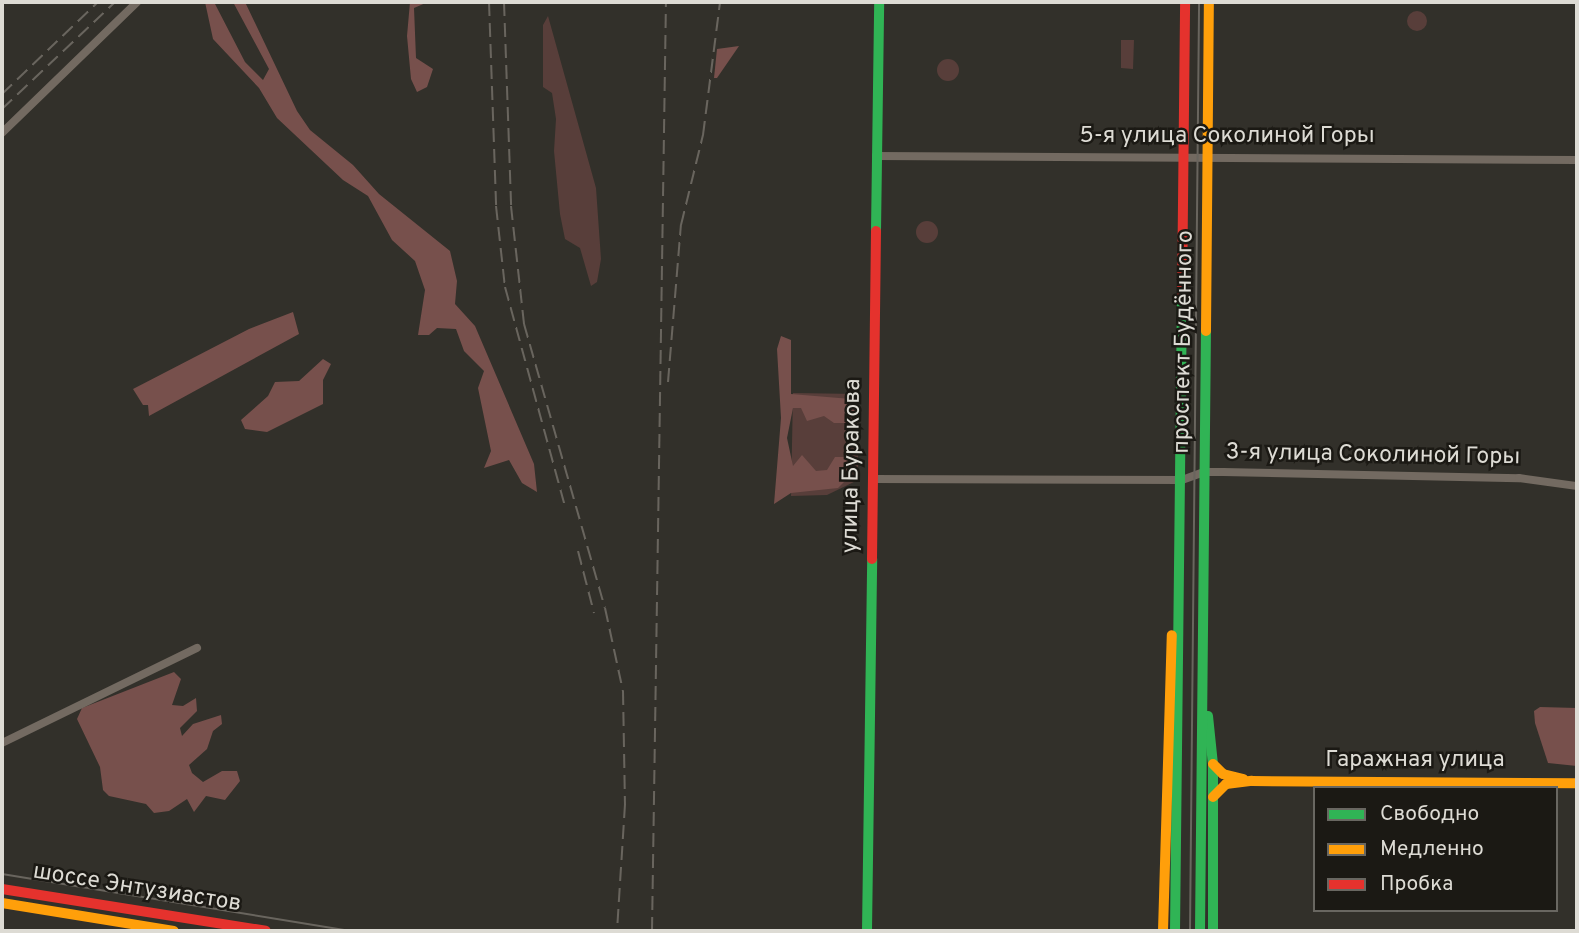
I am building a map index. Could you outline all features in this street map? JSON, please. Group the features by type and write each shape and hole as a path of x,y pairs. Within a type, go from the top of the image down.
{"main road":[{"name":"улица Буракова","path":"867,931 879,2"},
{"name":"проспект Будённого","path":"1175,931 1186,155 1185,2"},
{"name":"проспект Будённого","path":"1200,931 1207,743 1203,682 1209,2"},
{"name":"проспект Будённого","path":"1163,931 1167,707 1180,566"},
{"name":"проспект Будённого","path":"1207,743 1213,764 1213,931"},
{"name":"Гаражная улица","path":"1213,764 1226,775 1252,781"},
{"name":"Гаражная улица","path":"1213,797 1226,784 1252,781 1577,783"},
{"name":"шоссе Энтузиастов","path":"2,889 266,931"},
{"name":"шоссе Энтузиастов","path":"2,904 174,931"}],"street":[{"path":"2,133 137,2"},
{"name":"5-я улица Соколиной Горы","path":"876,156 1207,155 1577,160"},
{"name":"3-я улица Соколиной Горы","path":"874,479 1182,480 1204,472 1519,478 1577,486"},
{"path":"2,743 197,648"}],"shaded area":[{"path":"205,2 214,2 245,62 263,80 269,69 233,2 245,2 297,111 310,130 353,165 379,194 450,251 457,281 455,304 475,326 534,464 537,492 522,483 509,460 484,468 491,451 478,388 484,371 464,351 456,329 437,328 429,335 418,335 425,290 415,261 392,240 368,196 343,180 277,118 259,88 213,39"},
{"path":"410,2 428,2 414,8 416,58 433,69 427,87 417,92 411,79 407,36"},
{"path":"1417,11 1424,14 1427,21 1424,28 1417,31 1410,28 1407,21 1410,14"},
{"path":"548,16 596,188 601,259 597,282 591,286 580,248 565,239 560,214 554,151 556,119 552,93 543,87 543,25"},
{"path":"1121,40 1134,40 1133,69 1121,68"},
{"path":"739,46 717,78 714,78 717,49"},
{"path":"948,59 956,62 959,70 956,78 948,81 940,78 937,70 940,62"},
{"path":"927,221 935,224 938,232 935,240 927,243 919,240 916,232 919,224"},
{"path":"293,312 299,334 149,416 148,405 143,405 133,389 249,329"},
{"path":"781,336 791,340 791,394 851,399 856,416 850,423 834,423 824,416 807,421 801,408 793,408 787,438 793,466 802,455 816,471 827,470 835,457 846,457 848,451 855,449 856,461 854,472 838,488 791,493 774,504 781,418 777,349"},
{"path":"323,359 331,364 323,380 323,404 267,432 245,429 241,420 268,396 275,382 299,381"},
{"path":"793,393 858,394 858,480 827,495 791,496"},
{"path":"174,672 181,679 172,705 183,706 196,698 197,711 180,728 182,736 193,724 221,715 222,724 213,731 207,749 189,765 192,773 203,782 222,771 237,771 240,781 225,800 206,796 194,812 187,799 169,811 154,813 146,804 109,796 103,790 100,767 77,719 82,708"},
{"path":"1540,707 1577,708 1577,766 1548,763 1535,723 1534,711"}],"tram line":[{"path":"1190,931 1199,2"},
{"path":"2,874 350,931"}],"railway":[{"path":"2,94 98,2"},
{"path":"2,109 115,2"},
{"path":"489,2 496,206 505,287 565,507"},
{"path":"504,2 511,206 524,324 605,608 623,691 625,804 617,931"},
{"path":"652,931 666,2"},
{"path":"668,382 681,225 703,135 720,2"},
{"path":"578,551 594,613"}],"traffic: fast":[{"path":"876,231 879,2"},
{"path":"1175,931 1182,299"},
{"path":"1200,931 1206,331"},
{"path":"867,931 872,559"},
{"path":"1208,716 1213,764 1213,931"}],"traffic: slow":[{"path":"1206,331 1209,2"},
{"path":"1163,931 1172,635"},
{"path":"1213,764 1223,774 1243,779"},
{"path":"1213,797 1226,784 1252,781 1577,783"},
{"path":"2,903 174,931"}],"traffic: jam":[{"path":"1182,299 1185,2"},
{"path":"872,559 876,231"},
{"path":"2,889 266,931"}]}
